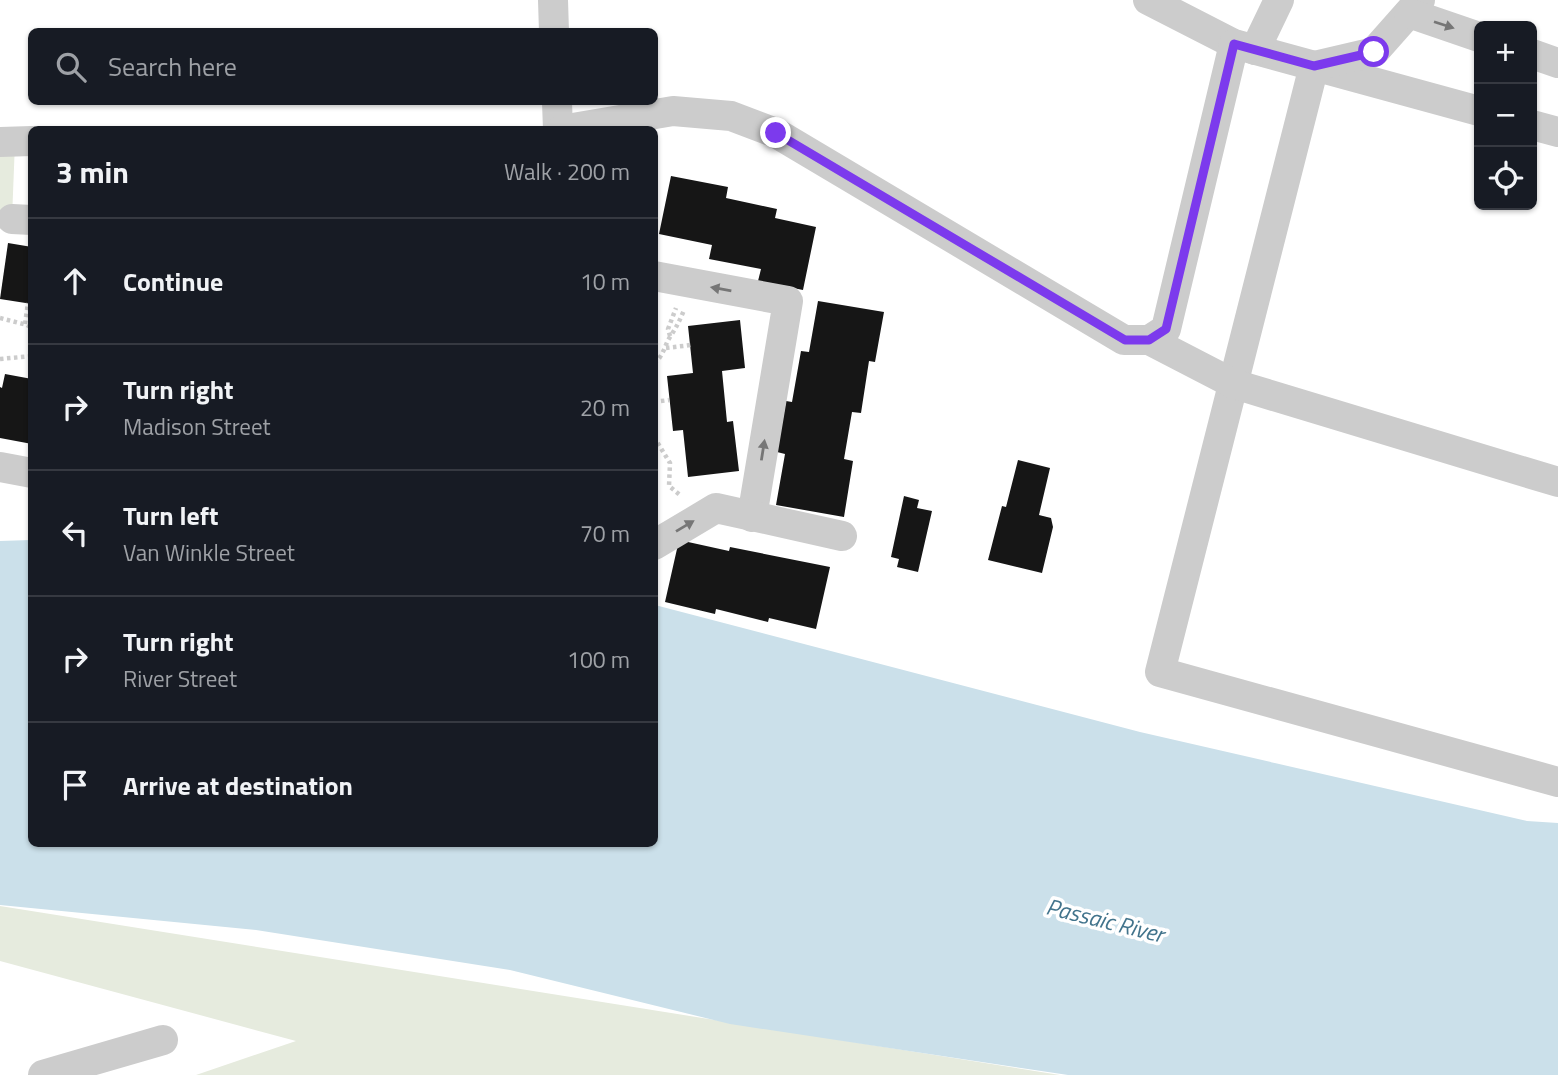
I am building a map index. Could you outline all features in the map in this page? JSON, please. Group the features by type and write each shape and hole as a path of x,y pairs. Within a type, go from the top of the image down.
{"street":[{"path":"553,0 554,28"},
{"path":"1148,0 1183,8 1245,47 1474,110"},
{"path":"1157,334 1245,47 1279,0"},
{"path":"1314,66 1374,52 1414,6 1474,35"},
{"path":"1537,56 1558,63"},
{"path":"1314,66 1160,672 1558,782"},
{"path":"557,105 560,126"},
{"path":"599,126 673,111 731,116 776,133 1125,340 1157,334 1234,384 1558,482"},
{"path":"1537,126 1558,132"},
{"path":"0,142 28,141"},
{"path":"658,276 788,301 752,517"},
{"path":"0,467 28,472"},
{"path":"658,543 716,508 842,536"},
{"path":"43,1075 163,1040"}],"path":[{"path":"670,335 668,329 678,302"},
{"path":"658,360 670,335 676,330 687,302"},
{"path":"25,324 28,303"},
{"path":"0,318 28,326"},
{"path":"665,348 691,345"},
{"path":"0,359 28,356"},
{"path":"658,401 669,400"},
{"path":"658,445 670,463 669,486 680,495"}],"shaded area":[{"path":"0,142 15,142 12,219 0,229"},
{"path":"0,906 1060,1075 196,1075 296,1041 0,961"}],"water":[{"name":"Passaic River","path":"28,540 28,847 658,847 658,606 1140,732 1527,821 1558,823 1558,1075 1068,1075 730,1024 510,970 256,930 0,905 0,541"}],"building":[{"path":"671,176 728,187 726,198 777,209 775,218 816,227 803,290 758,281 761,269 709,259 712,245 659,234"},
{"path":"8,243 28,246 28,303 0,299"},
{"path":"818,301 884,312 875,362 869,361 861,413 852,412 844,459 853,461 844,517 776,505 785,454 777,452 786,401 792,402 801,351 809,352"},
{"path":"740,320 745,368 722,371 727,422 733,421 739,471 688,477 683,430 673,431 667,376 693,373 688,326"},
{"path":"5,374 28,378 28,443 0,438 0,387 2,388"},
{"path":"1018,460 1050,468 1039,515 1051,518 1053,527 1042,573 988,560 1002,506 1006,507"},
{"path":"904,496 919,500 917,508 932,511 918,572 897,567 899,559 891,557"},
{"path":"679,540 830,567 816,629 769,618 768,622 716,609 715,614 665,602"}],"route":[{"path":"776,133 1125,340 1149,340 1166,329 1234,44 1314,66 1374,52"}]}
